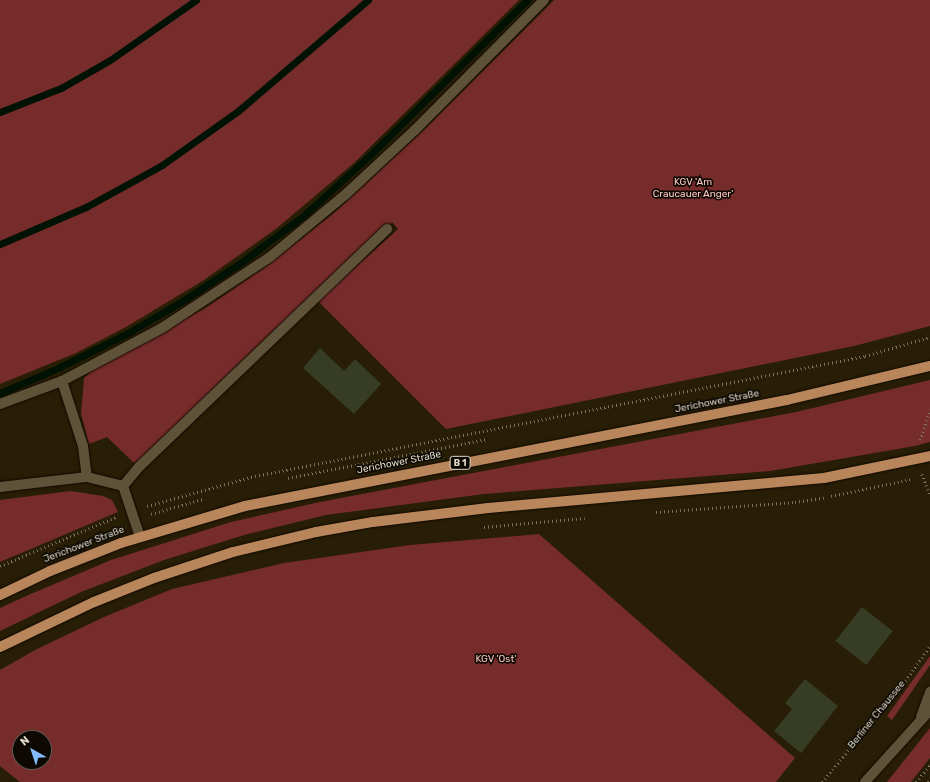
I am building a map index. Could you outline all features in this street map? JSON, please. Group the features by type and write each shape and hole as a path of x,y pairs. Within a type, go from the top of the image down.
{"main road":[{"path":"0,404 62,381 196,307 234,283 308,227 414,130 544,0"},
{"path":"123,486 139,467 387,229"},
{"name":"Jerichower Straße","path":"0,595 50,571 140,537 196,519 276,499 787,400 930,366"},
{"path":"62,381 83,446 87,477"},
{"path":"0,647 81,608 154,578 233,552 316,532 373,522 488,508 824,478 930,456"},
{"path":"0,487 87,477 123,486"},
{"path":"123,486 140,537"},
{"path":"920,720 930,692"},
{"path":"865,782 930,710"}],"path":[{"name":"Jerichower Straße","path":"0,566 72,534 132,512 255,476 865,356 930,337"},
{"path":"650,512 795,502 923,477 930,495"},
{"path":"479,528 588,518"},
{"name":"Berliner Chaussee","path":"822,782 903,684 930,646"},
{"path":"916,782 930,765"}],"green space":[{"path":"0,0 519,0 354,163 277,228 204,280 126,327 76,353 0,384"},
{"name":"KGV 'Am Craucauer Anger'","path":"554,0 930,0 930,326 854,346 446,429 318,301 398,229 392,222 259,344 146,455 134,463 107,437 89,444 81,414 84,378 93,370 207,307 264,268 334,213 427,127"},
{"path":"930,380 930,442 915,446 770,471 484,494 326,515 244,535 164,560 81,592 0,631 0,608 111,560 231,522 320,502 796,412"},
{"path":"71,491 103,496 112,500 118,512 0,562 0,500"},
{"name":"KGV 'Ost'","path":"539,534 795,758 776,782 20,782 0,766 0,670 37,649 104,617 172,589 284,563 410,545"},
{"path":"930,656 930,665 892,720 887,716"},
{"path":"930,728 930,758 911,782 887,782"}],"building":[{"path":"320,348 344,371 355,359 381,384 354,414 303,368"},
{"path":"862,607 893,631 866,665 836,641"},
{"path":"805,679 838,706 801,753 774,731 792,709 785,703"}],"waterway":[{"path":"0,112 61,88 110,60 196,0"},
{"path":"0,244 86,207 162,165 238,111 368,0"},
{"path":"0,393 60,367 128,333 184,300 243,261 303,216 370,155 527,0"}]}
